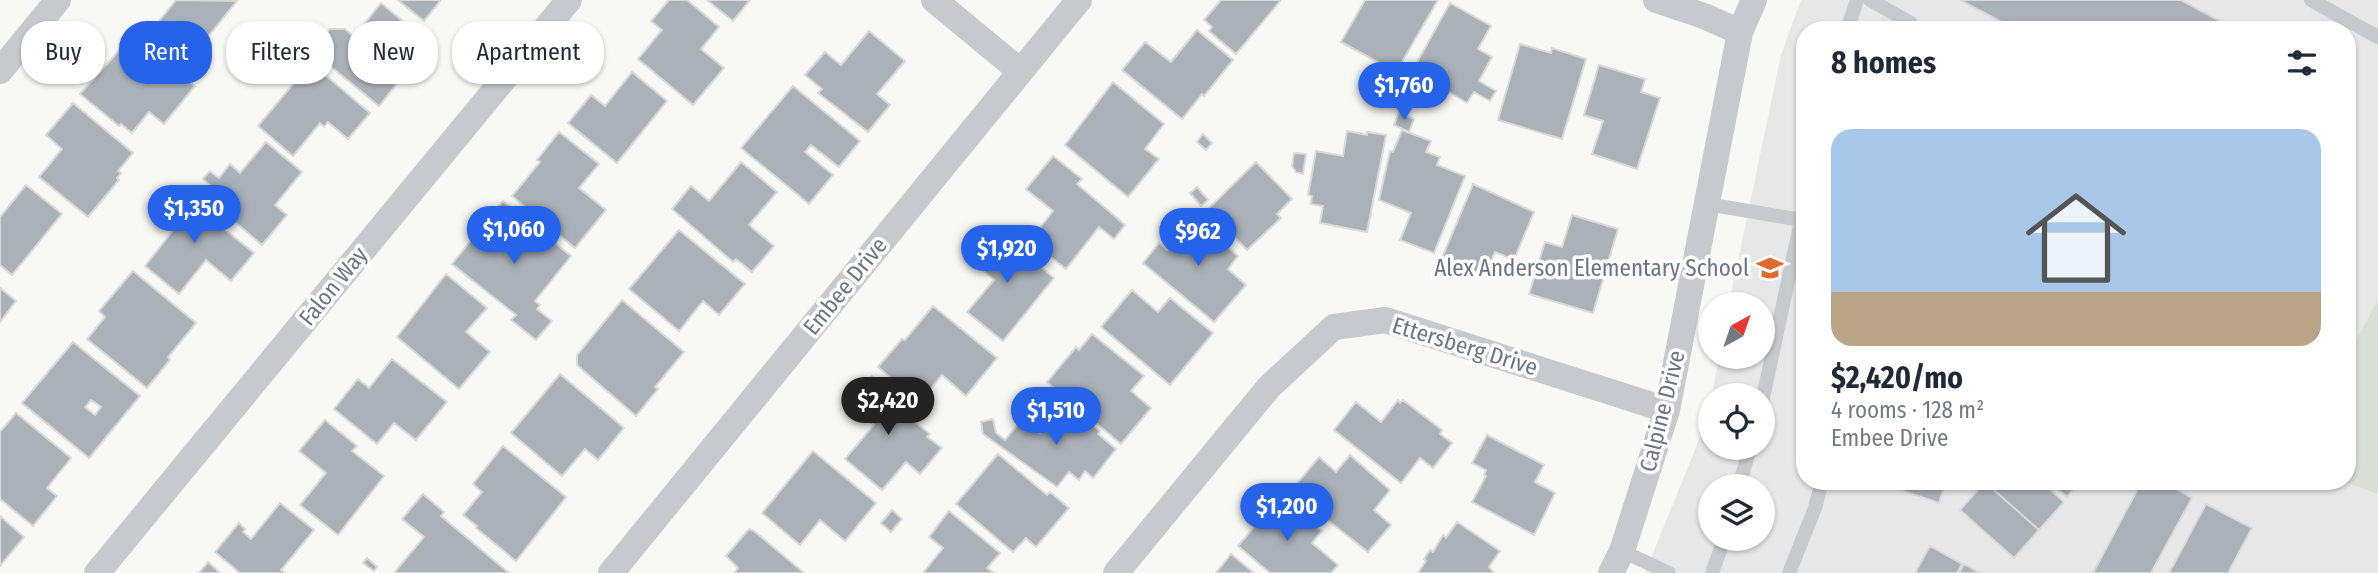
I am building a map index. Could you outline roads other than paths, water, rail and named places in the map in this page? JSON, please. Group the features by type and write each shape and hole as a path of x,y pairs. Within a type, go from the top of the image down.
{"street":[{"path":"0,71 58,0"},
{"name":"Falon Way","path":"97,573 569,0"},
{"path":"934,0 1020,71"},
{"name":"Embee Drive","path":"611,573 1079,0"},
{"path":"1656,0 1704,16 1740,32"},
{"name":"Calpine Drive","path":"1617,562 1667,410 1740,32 1754,0"},
{"name":"Ettersberg Drive","path":"1116,573 1269,387 1334,327 1385,320 1667,410"}],"lane":[{"path":"1850,21 1857,0"},
{"path":"1870,0 1907,21"},
{"path":"2311,0 2349,21"},
{"path":"2356,25 2378,37"},
{"path":"1707,204 1796,212"},
{"path":"1766,383 1796,245"},
{"path":"1789,573 1820,490"},
{"path":"1712,573 1720,551"},
{"path":"1617,562 1669,573"}],"place":[{"name":"Alex Anderson Elementary School","path":"1770,268"}]}
